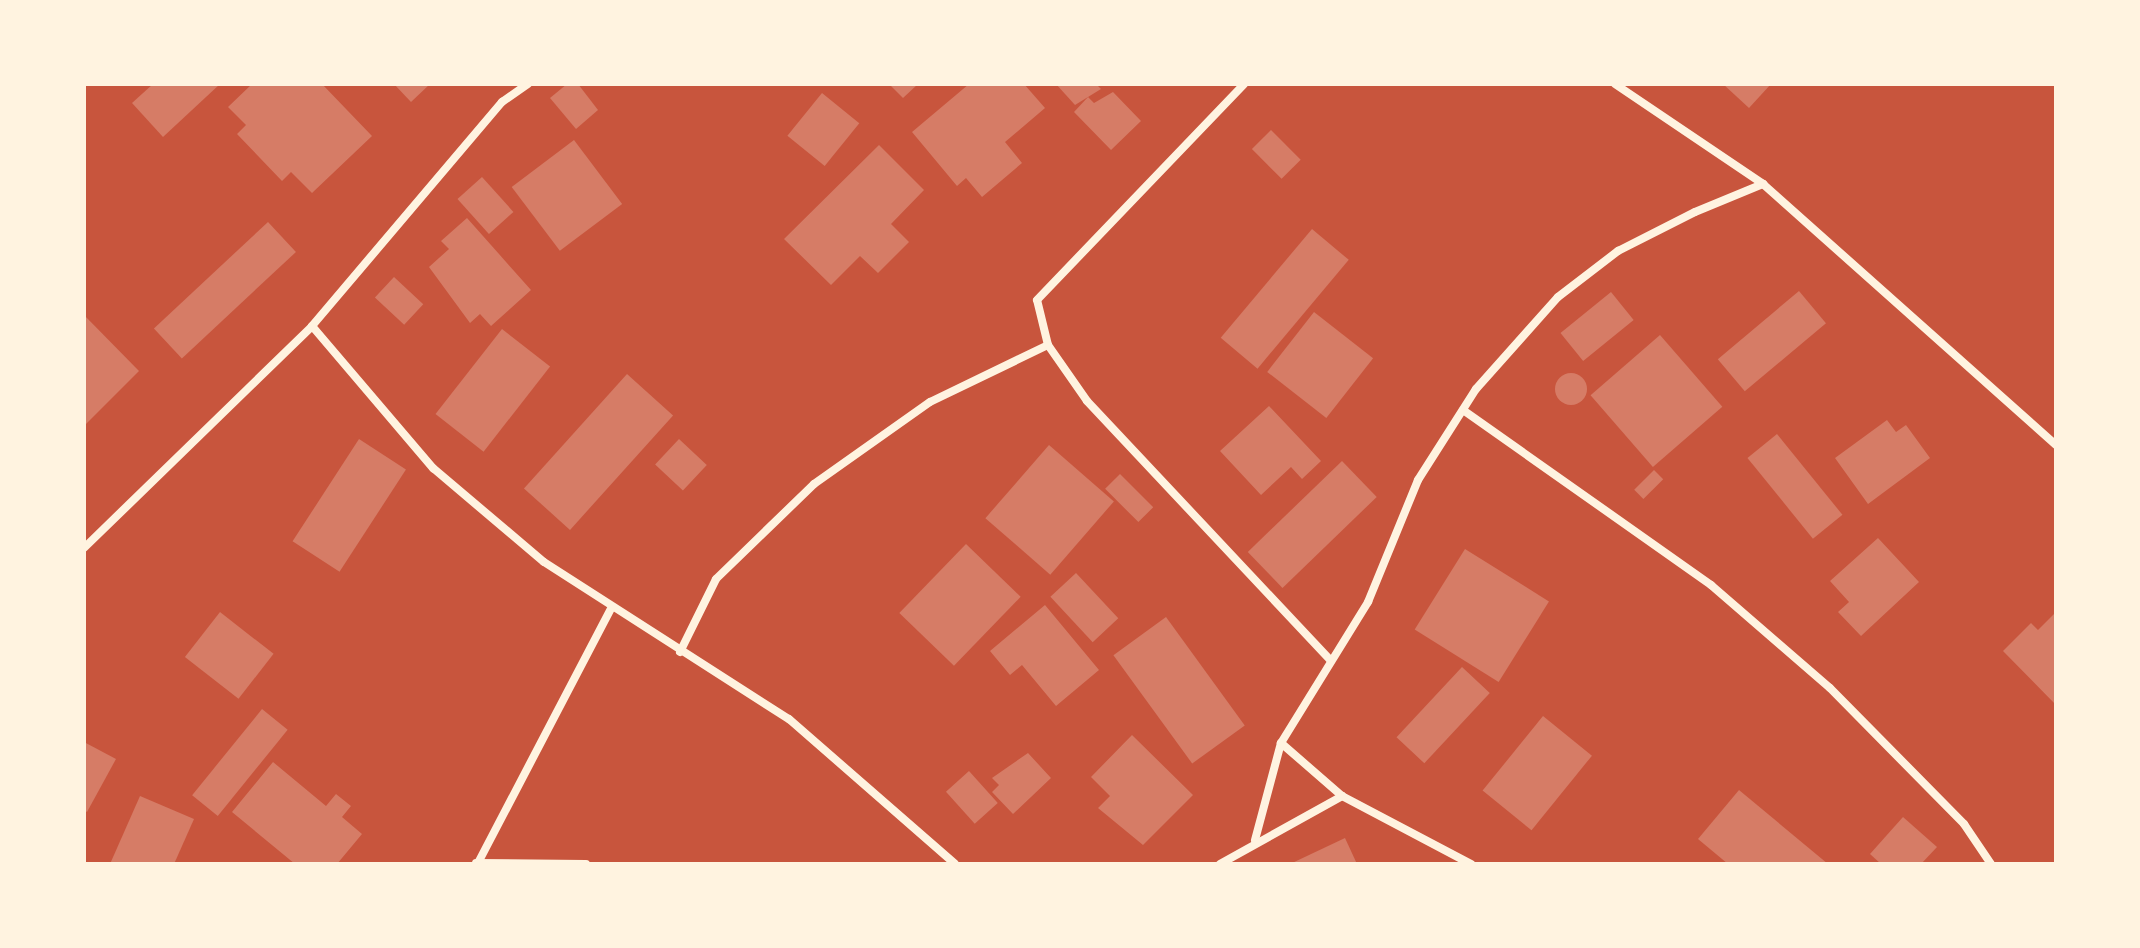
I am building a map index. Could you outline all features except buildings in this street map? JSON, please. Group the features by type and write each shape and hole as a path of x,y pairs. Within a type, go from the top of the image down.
{"street":[{"path":"84,548 312,326 502,102 528,84"},
{"path":"1244,84 1037,300 1048,345 1087,401 1329,659"},
{"path":"1615,84 1763,184 2056,445"},
{"path":"1255,840 1281,743 1329,659 1368,602 1418,480 1463,410 1558,297 1618,251 1763,184"},
{"path":"312,326 433,468 611,609 789,719 955,864"},
{"path":"680,652 716,579 814,484 930,402 1048,345"},
{"path":"1463,410 1711,585 1830,688 1964,824 1991,864"},
{"path":"586,864 477,862 611,609"},
{"path":"1281,743 1342,796 1471,864"},
{"path":"1220,864 1255,840 1342,796"}]}
